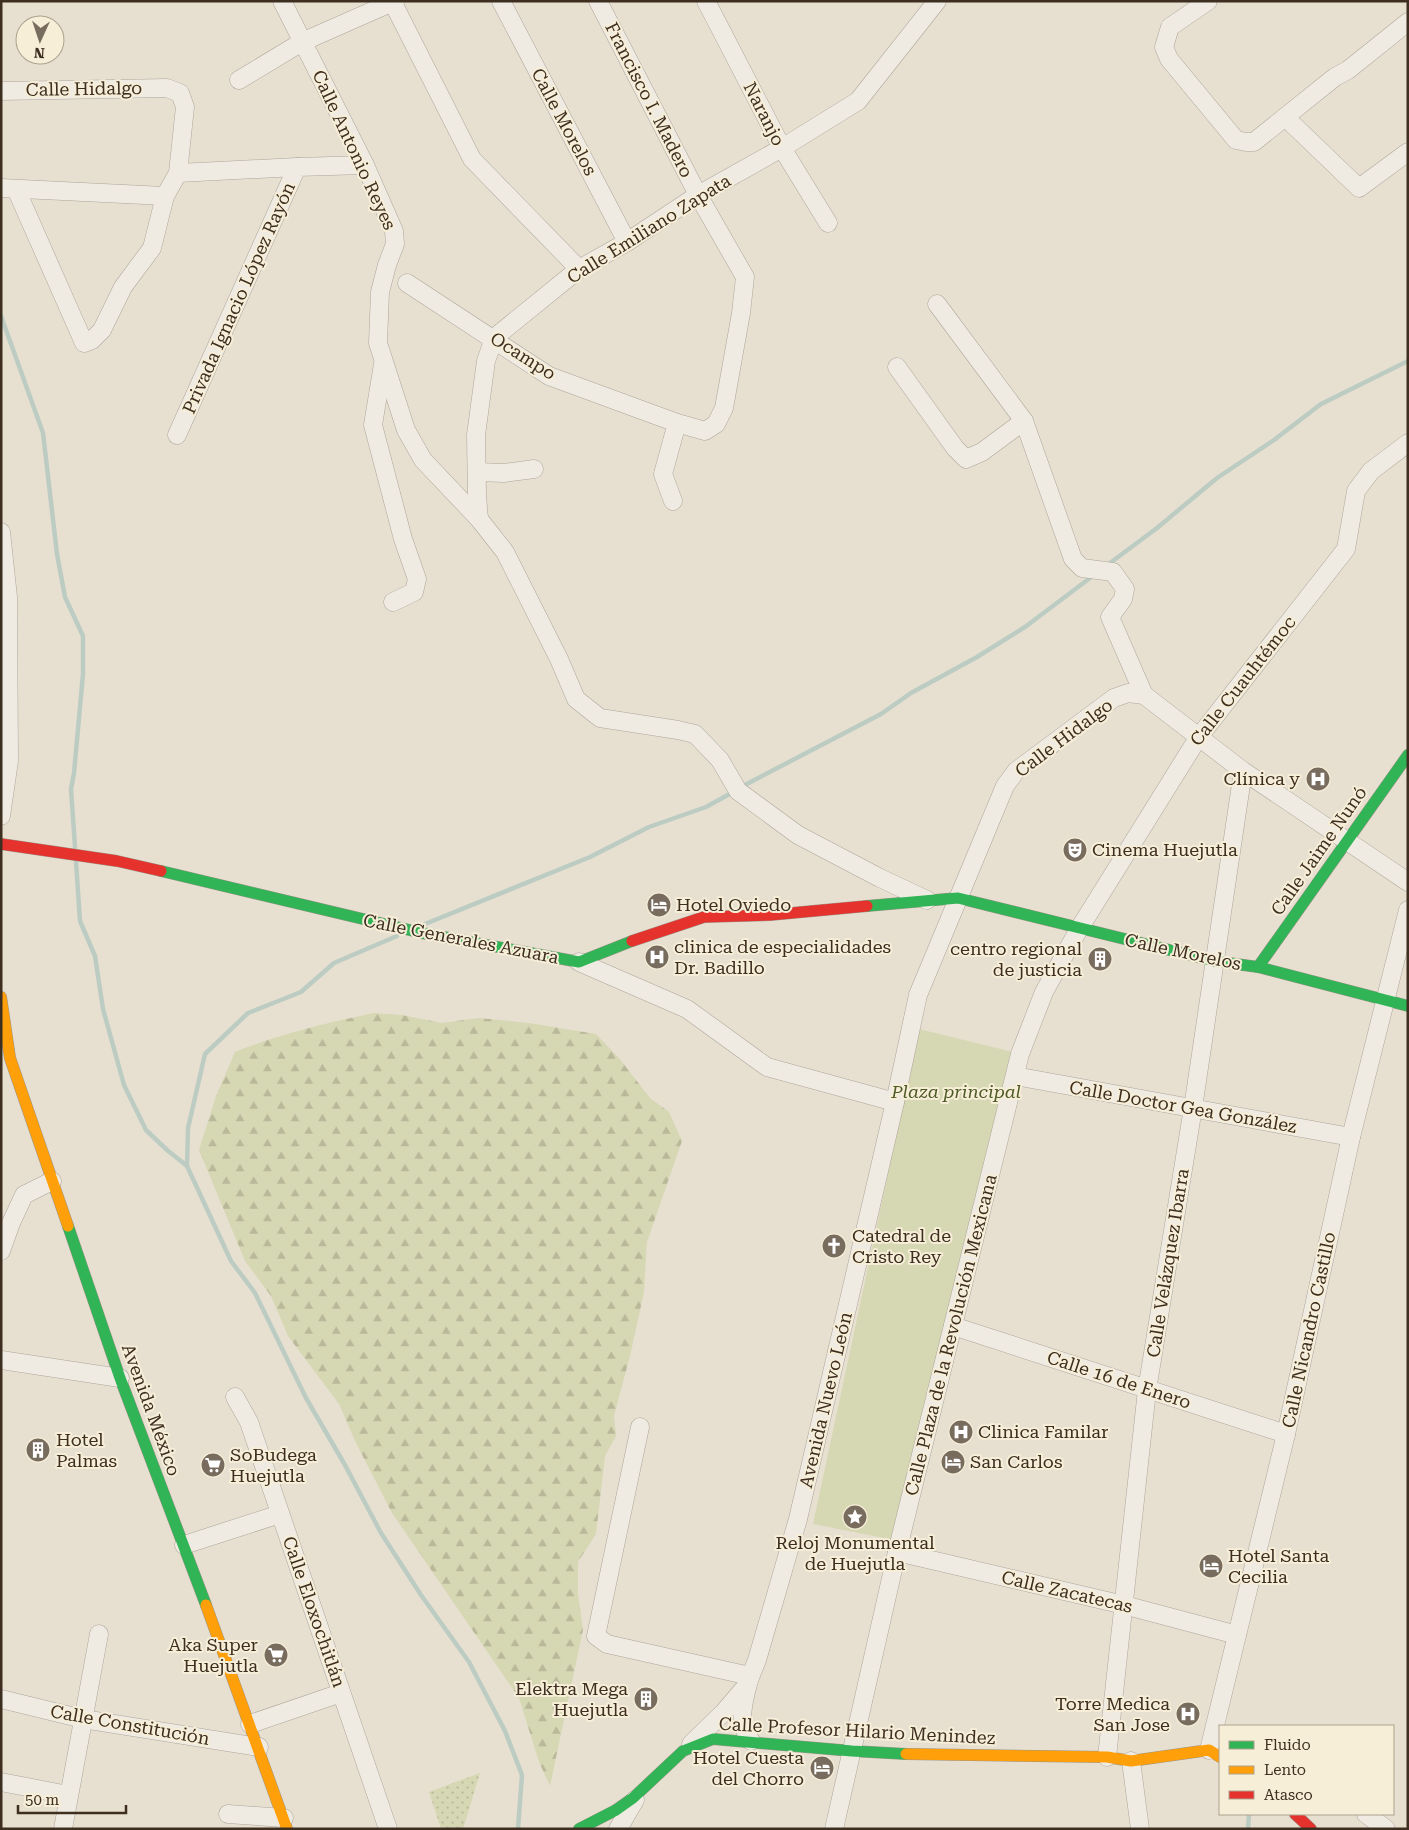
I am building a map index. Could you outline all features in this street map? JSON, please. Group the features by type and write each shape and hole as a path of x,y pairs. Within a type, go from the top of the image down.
{"main road":[{"name":"Calle Jaime Nunó","path":"1258,967 1408,755"},
{"name":"Calle Generales Azuara","path":"1,844 117,861 422,933 578,962"},
{"name":"Calle Morelos","path":"578,962 704,917 770,915 958,898 1214,961 1258,967 1408,1006"},
{"name":"Avenida México","path":"1,998 6,1059 52,1182 120,1378 184,1545 286,1824"},
{"name":"Calle Profesor Hilario Menindez","path":"683,1751 714,1739 852,1751 927,1755 1106,1757 1131,1761 1213,1752"},
{"name":"Avenida Nuevo León","path":"579,1829 616,1810 639,1793 683,1751"},
{"path":"1296,1815 1311,1829"}],"street":[{"name":"Calle Antonio Reyes","path":"282,1 365,165 394,231 395,244 380,292 378,343 406,430 423,460 479,519 505,552 559,659 576,698 600,718 695,734 720,760 738,791 798,835 880,878 927,900"},
{"name":"Calle Morelos","path":"501,1 627,242"},
{"name":"Francisco I. Madero","path":"598,1 698,195 745,277 741,313 724,408 716,424 705,430"},
{"name":"Naranjo","path":"706,1 782,148 828,223"},
{"name":"Calle Emiliano Zapata","path":"494,338 579,269 627,242 698,195 782,148 858,101 937,1"},
{"path":"1208,1 1170,27 1164,47 1169,59 1236,140 1246,142 1254,142 1408,22"},
{"path":"239,80 302,42 394,2 472,159 579,269"},
{"name":"Calle Hidalgo","path":"1,91 167,88 180,93 184,107 178,173"},
{"path":"1285,117 1359,188 1408,152"},
{"name":"Privada Ignacio López Rayón","path":"177,436 297,168 365,165"},
{"path":"165,196 8,189 84,343 92,340 102,330 123,287 152,248 165,196 178,173 297,168"},
{"name":"Ocampo","path":"407,283 494,338 549,376 677,423 705,430"},
{"path":"937,304 1024,421 1073,559 1082,568 1113,572 1125,589 1123,599 1110,617 1136,694 1243,771 1408,882"},
{"path":"479,519 476,435 486,361 494,338"},
{"path":"383,361 373,425 403,539 417,579 414,592 393,602"},
{"path":"897,366 955,448 966,459 982,452 1024,421"},
{"path":"673,500 663,474 677,423"},
{"name":"Calle Cuauhtémoc","path":"1079,929 1198,738 1346,549 1356,491 1371,471 1408,443"},
{"path":"477,472 504,473 534,468"},
{"path":"1,532 5,596 5,761 1,816"},
{"name":"Calle Hidalgo","path":"958,898 1005,786 1016,771 1114,698 1136,694"},
{"name":"Calle Velázquez Ibarra","path":"1106,1757 1147,1390 1193,1108 1243,771"},
{"name":"Avenida Nuevo León","path":"683,1751 724,1712 747,1685 776,1598 798,1519 918,995 958,898"},
{"name":"Calle Nicandro Castillo","path":"1213,1752 1237,1634 1286,1434 1351,1137 1408,910"},
{"name":"Calle Plaza de la Revolución Mexicana","path":"834,1829 897,1552 1020,1054 1044,992 1079,929"},
{"name":"Calle Generales Azuara","path":"578,962 686,1008 767,1067 895,1102"},
{"name":"Calle Doctor Gea González","path":"1015,1076 1351,1137"},
{"path":"1,1251 24,1195 52,1182"},
{"name":"Calle 16 de Enero","path":"953,1326 1286,1434"},
{"path":"1,1360 120,1378"},
{"name":"Calle Eloxochitlán","path":"236,1397 249,1422 388,1829"},
{"path":"640,1427 596,1636 607,1644 750,1676 742,1720 745,1733 750,1741"},
{"path":"184,1545 280,1514"},
{"name":"Calle Zacatecas","path":"897,1552 1124,1605 1237,1634"},
{"path":"62,1829 99,1634"},
{"path":"250,1724 341,1693"},
{"name":"Calle Constitución","path":"1,1699 82,1719 258,1747"},
{"path":"1131,1761 1140,1829"},
{"path":"1,1782 68,1795"},
{"path":"618,1829 639,1793"},
{"path":"228,1814 286,1824"},
{"path":"1367,1815 1386,1829"}],"green space":[{"path":"374,1013 402,1015 442,1023 479,1018 529,1023 596,1034 619,1058 650,1098 669,1112 682,1141 647,1242 644,1292 614,1416 616,1436 605,1456 596,1534 578,1562 578,1594 583,1630 550,1786 539,1762 519,1698 392,1513 355,1441 339,1404 288,1336 271,1296 245,1261 199,1150 216,1096 235,1052 303,1030"},
{"name":"Plaza principal","path":"919,1029 1017,1053 899,1541 813,1524"},
{"path":"480,1773 463,1829 441,1829 429,1792"}],"waterway":[{"path":"1,316 43,433 57,554 65,597 83,636 83,674 71,789 75,847"},
{"path":"1106,566 1157,528 1217,478 1274,440 1321,404 1408,361"},
{"path":"741,787 881,714 911,693 977,657 1025,627 1094,575"},
{"path":"425,924 590,857 649,827 706,807 735,791"},
{"path":"76,862 80,921 95,956 103,1009 124,1085 146,1130 187,1166 231,1261 255,1293 306,1398 345,1465 381,1533 421,1595 469,1662 505,1731 522,1775 518,1829"},
{"path":"187,1166 188,1128 205,1054 248,1013 301,992 334,963 397,936"},
{"path":"1248,1829 1249,1815"}],"traffic: fast":[{"path":"1258,967 1408,755"},
{"path":"161,871 422,933 579,962 632,941"},
{"path":"867,906 958,898 1214,961 1258,967 1408,1006"},
{"path":"68,1226 120,1378 206,1605"},
{"path":"579,1829 616,1810 633,1798 683,1751 713,1739 906,1754"}],"traffic: slow":[{"path":"1,997 10,1058 68,1226"},
{"path":"206,1605 287,1829"},
{"path":"906,1754 1107,1757 1131,1761 1209,1750 1219,1756"}],"traffic: jam":[{"path":"1,844 117,861 161,871"},
{"path":"632,941 704,917 770,915 867,906"},
{"path":"1296,1815 1311,1829"}],"place":[{"name":"Clínica y","path":"1318,779"},
{"name":"Cinema Huejutla","path":"1075,850"},
{"name":"Hotel Oviedo","path":"659,905"},
{"name":"clinica de especialidades Dr. Badillo","path":"657,957"},
{"name":"centro regional de justicia","path":"1100,959"},
{"name":"Catedral de Cristo Rey","path":"834,1246"},
{"name":"Clinica Familar","path":"961,1432"},
{"name":"Hotel Palmas","path":"38,1450"},
{"name":"San Carlos","path":"953,1462"},
{"name":"SoBudega Huejutla","path":"213,1465"},
{"name":"Reloj Monumental de Huejutla","path":"855,1517"},
{"name":"Hotel Santa Cecilia","path":"1211,1566"},
{"name":"Aka Super Huejutla","path":"276,1655"},
{"name":"Elektra Mega Huejutla","path":"646,1699"},
{"name":"Torre Medica San Jose","path":"1188,1714"},
{"name":"Hotel Cuesta del Chorro","path":"822,1768"}]}
